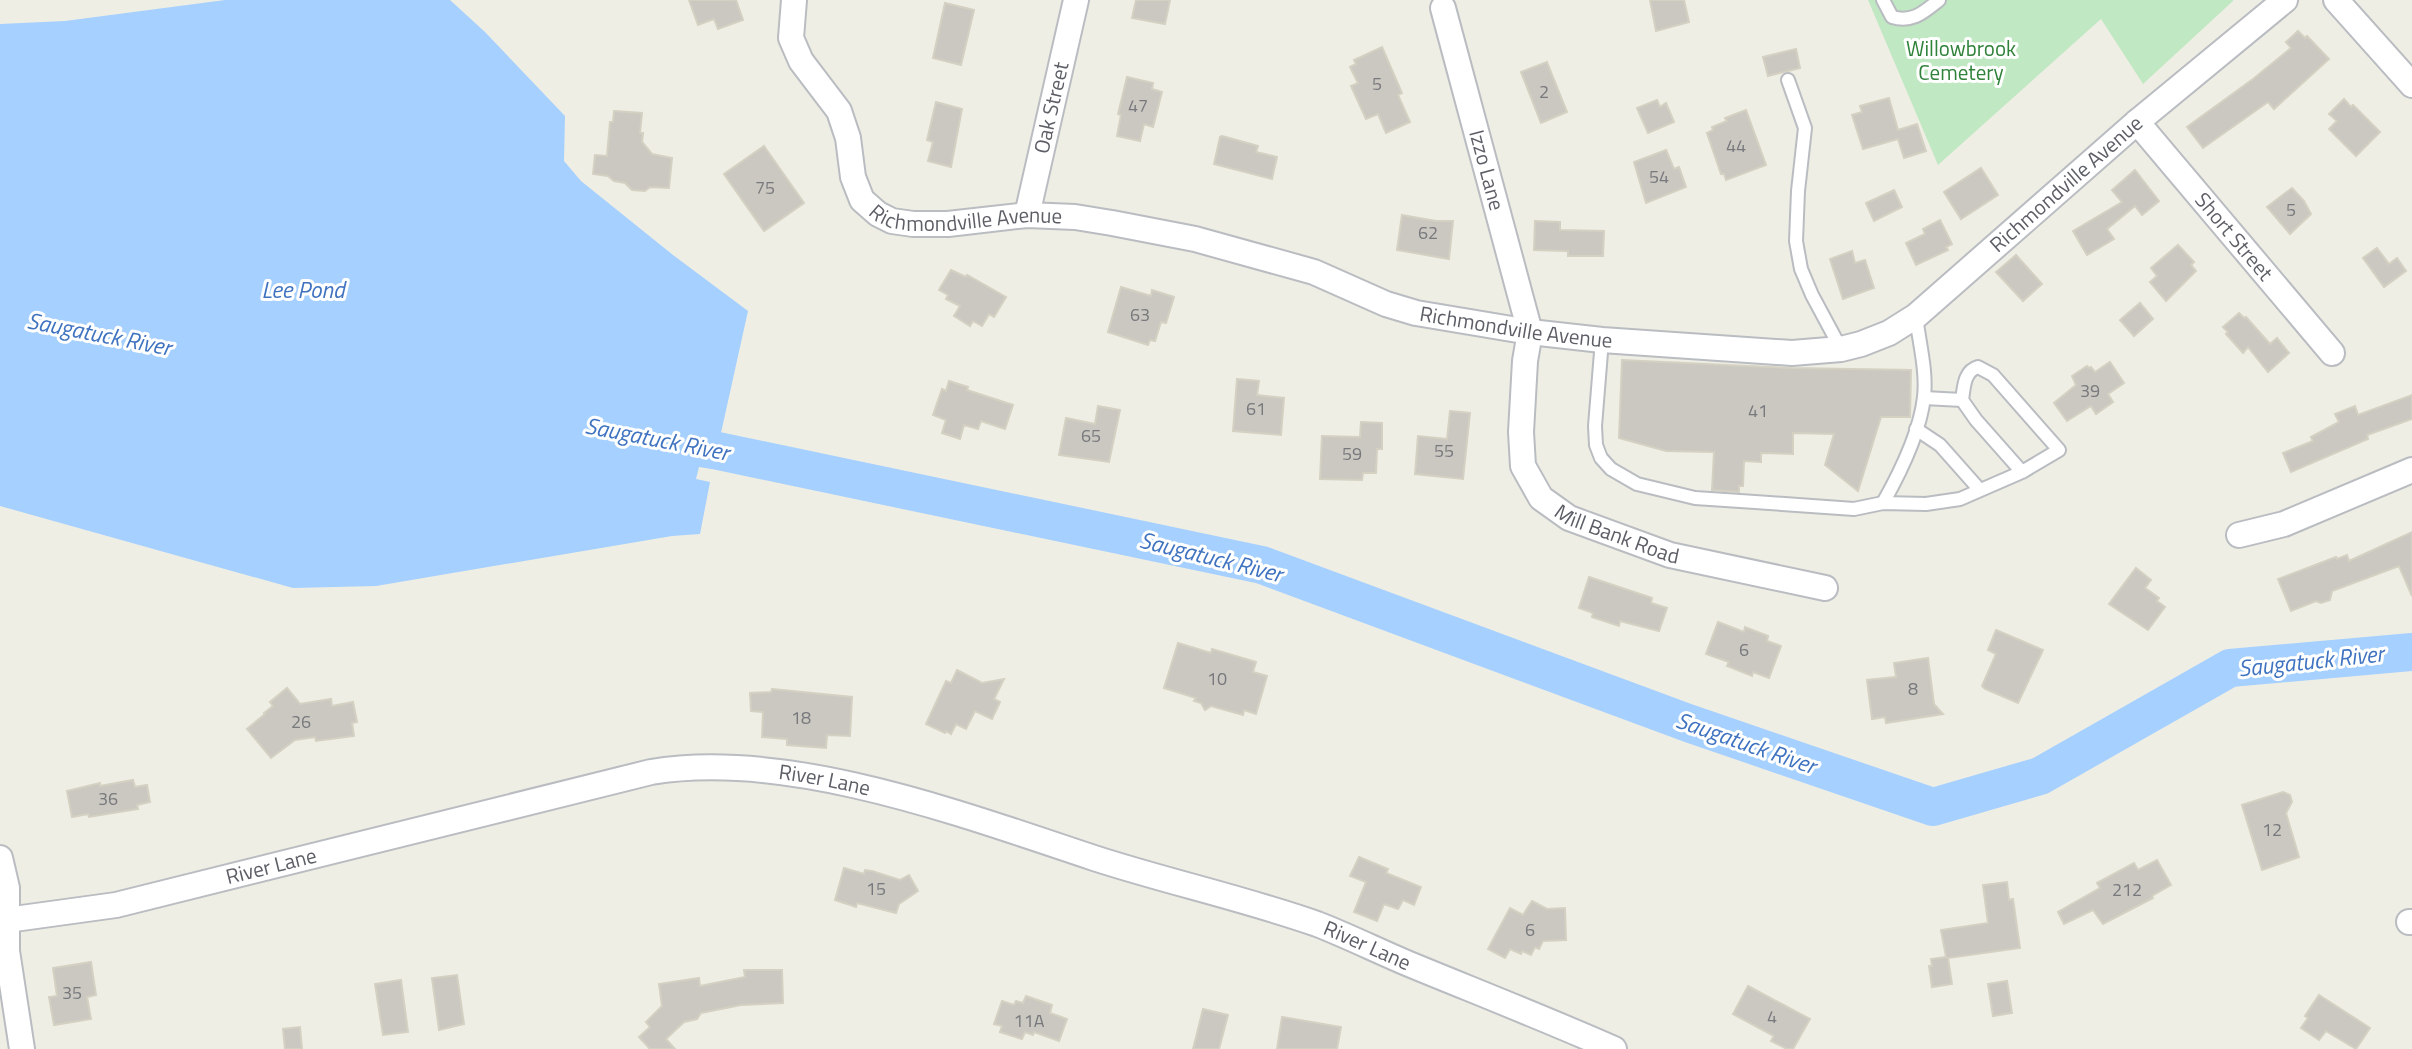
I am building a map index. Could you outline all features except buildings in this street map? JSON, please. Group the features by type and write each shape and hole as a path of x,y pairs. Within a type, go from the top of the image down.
{"street":[{"name":"Richmondville Avenue","path":"794,0 791,38 801,61 839,111 848,138 853,177 862,200 885,218 913,224 948,224 1027,215 1075,217 1195,239 1314,272 1386,304 1416,313 1530,332 1602,340 1792,353 1841,349 1861,344 1889,333 1916,316 2137,122 2285,0"},
{"name":"Oak Street","path":"1027,215 1076,0"},
{"path":"2336,0 2412,85"},
{"name":"Izzo Lane","path":"1443,8 1530,332"},
{"name":"Short Street","path":"2137,122 2332,353"},
{"name":"Mill Bank Road","path":"1530,332 1525,361 1521,432 1523,466 1541,498 1569,518 1671,555 1825,588"},
{"path":"2239,535 2284,524 2412,470"},
{"name":"River Lane","path":"7,920 116,905 652,772 677,768 741,769 812,778 889,794 1161,878 1236,898 1320,925 1614,1049"},
{"path":"0,859 7,888 7,951 22,1049"}],"lane":[{"path":"1883,0 1892,17 1902,20 1921,15 1939,0"},
{"path":"1788,80 1805,128 1796,229 1801,269 1841,349"},
{"path":"1883,503 1904,468 1924,398 1924,372 1916,316"},
{"path":"1602,340 1596,445 1601,458 1611,469 1637,484 1695,498 1854,509 1883,503 1926,504 1960,499 2022,472 2059,450 1993,375 1978,367 1972,369 1968,375 1962,400 2022,472"},
{"path":"1924,398 1962,400"},
{"path":"1916,429 1940,445 1979,489"}],"green space":[{"name":"Willowbrook Cemetery","path":"1868,0 2233,1 2143,84 2101,19 1938,165"}],"water":[{"name":"Lee Pond","path":"225,0 450,0 485,32 565,116 564,161 581,181 748,311 713,469 699,467 696,479 710,482 700,534 672,536 376,586 293,588 0,506 0,24 65,21"}],"waterway":[{"name":"Saugatuck River","path":"666,440 1262,565 1688,723 1933,807 2040,776 2230,668 2412,652"}]}
